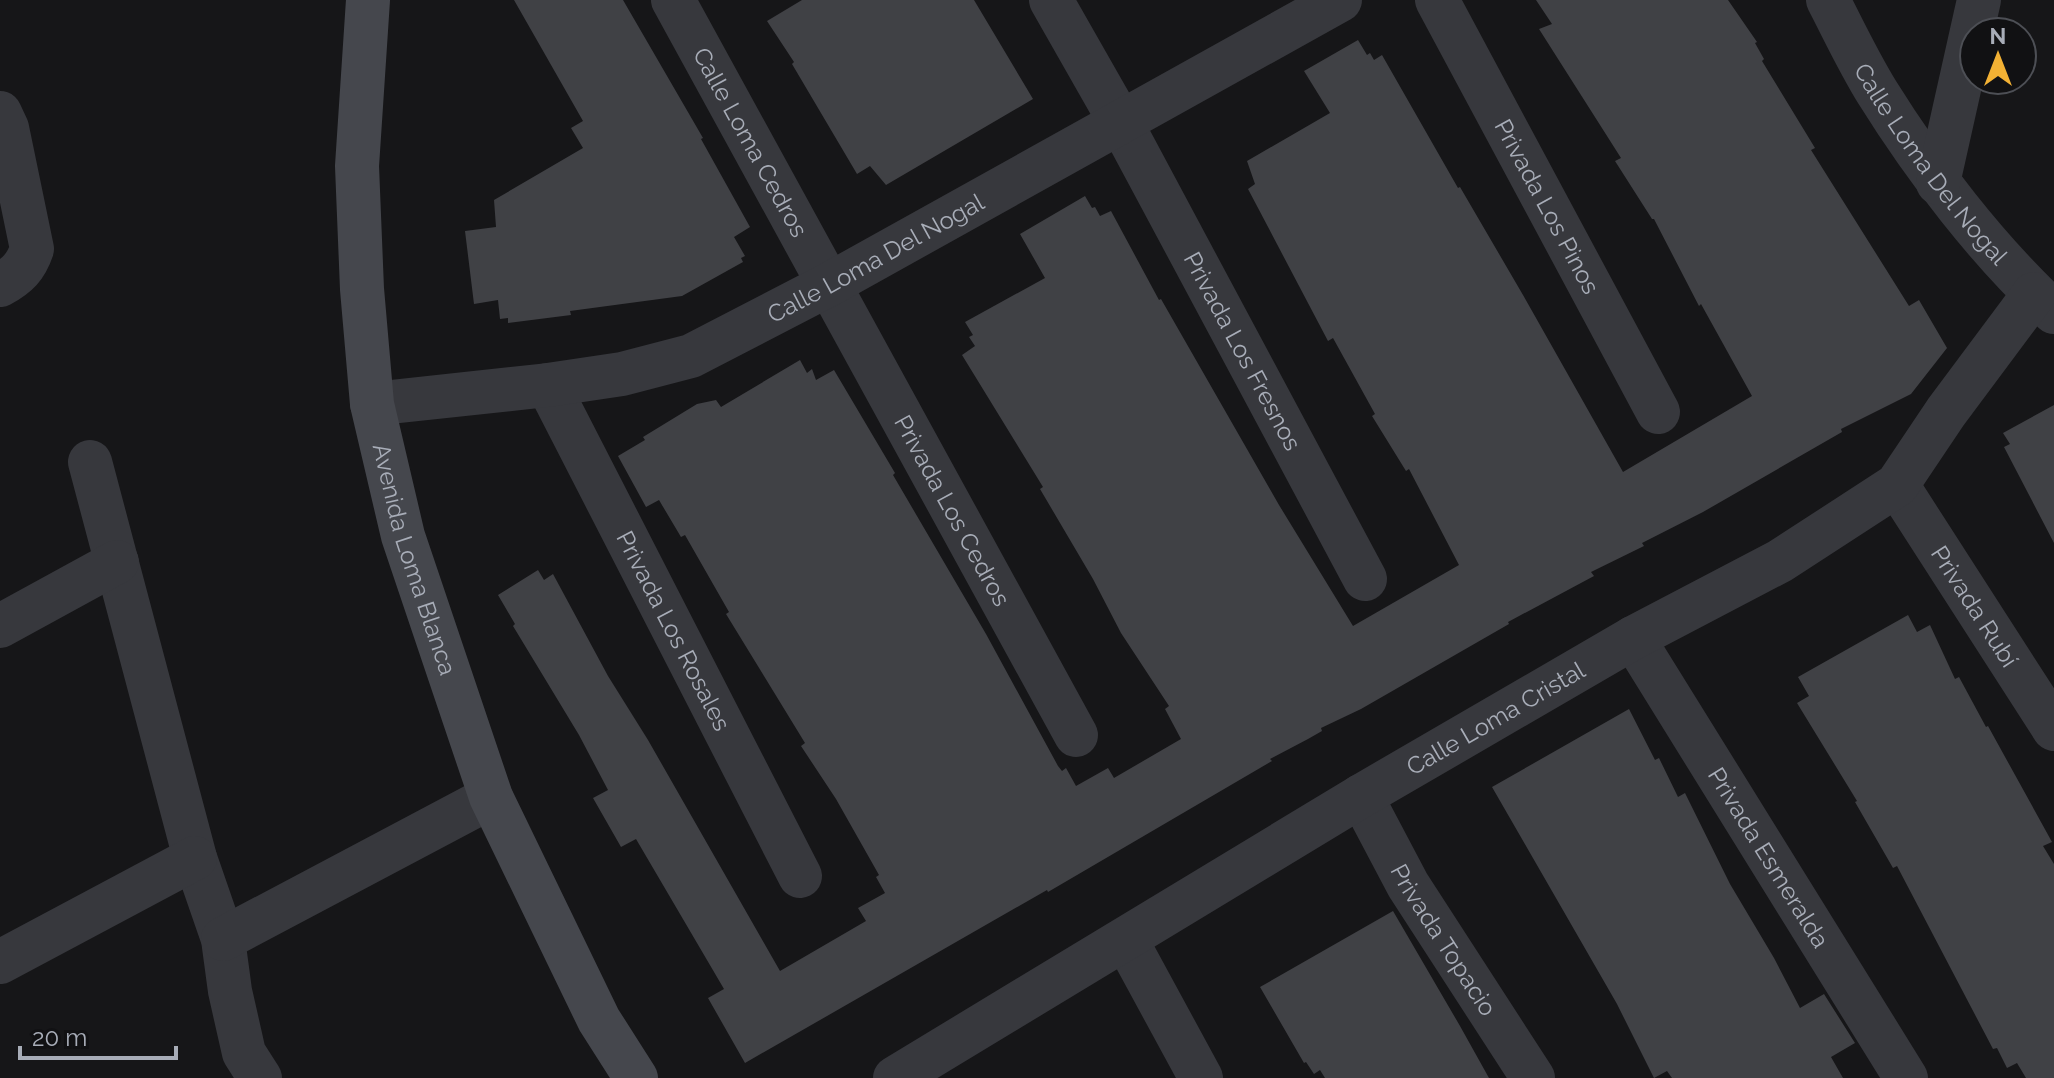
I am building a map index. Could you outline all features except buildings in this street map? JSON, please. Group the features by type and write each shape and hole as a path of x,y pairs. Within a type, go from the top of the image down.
{"street":[{"name":"Avenida Loma Blanca","path":"368,0 357,166 362,289 372,404 403,536 491,797 599,1020 636,1078"},
{"name":"Calle Loma Cedros","path":"673,0 830,284"},
{"name":"Privada Los Fresnos","path":"1051,0 1121,123 1365,579"},
{"name":"Calle Loma Del Nogal","path":"372,404 622,374 691,356 830,284 1340,0"},
{"name":"Privada Los Pinos","path":"1437,0 1658,412"},
{"name":"Calle Loma Del Nogal","path":"1828,0 1876,90 1938,183 2044,303"},
{"path":"1938,183 1979,0"},
{"path":"0,113 7,128 32,249 21,271 0,285"},
{"name":"Privada Los Cedros","path":"830,284 1076,735"},
{"name":"Calle Loma Cristal","path":"895,1078 1361,796 1633,638 1780,561 1897,485 1946,412 2044,303"},
{"name":"Privada Los Rosales","path":"548,385 800,876"},
{"path":"90,462 195,858 223,939 230,991 244,1053 260,1078"},
{"name":"Privada Rubí","path":"1897,485 2054,729"},
{"path":"0,626 117,562"},
{"name":"Privada Esmeralda","path":"1633,638 1906,1078"},
{"name":"Privada Topacio","path":"1361,796 1408,885 1533,1078"},
{"path":"223,939 491,797"},
{"path":"0,962 195,858"},
{"path":"1126,940 1201,1078"}]}
